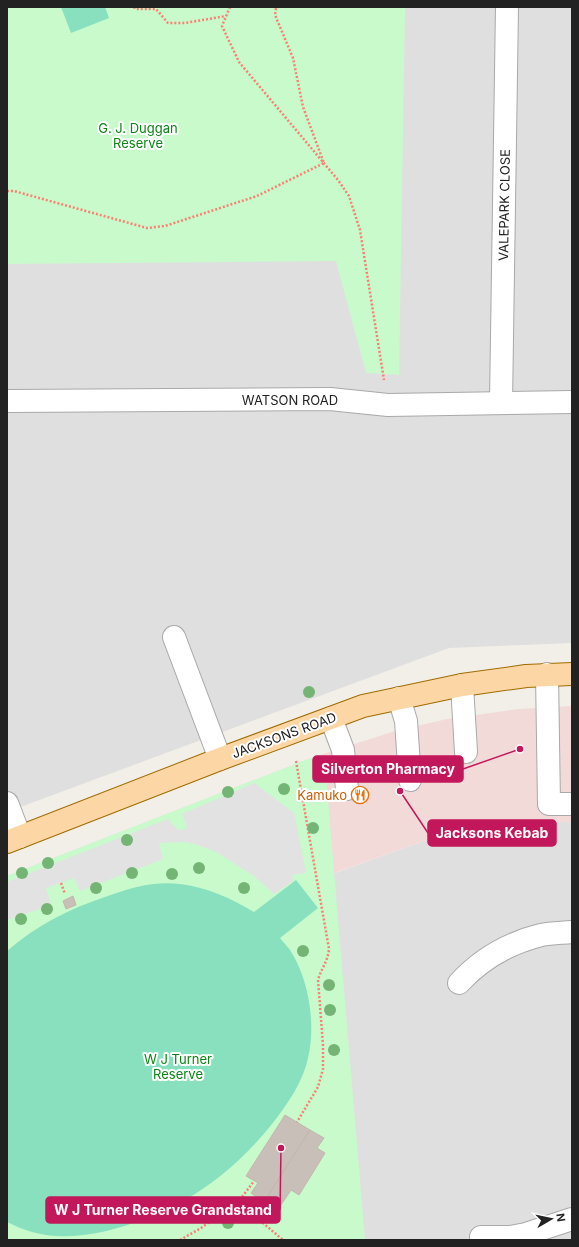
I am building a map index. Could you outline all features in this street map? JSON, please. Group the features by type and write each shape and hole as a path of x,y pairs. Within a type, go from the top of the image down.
{"main road":[{"name":"JACKSONS ROAD","path":"14,839 220,759 363,706 462,685 526,676 572,674"}],"street":[{"name":"VALEPARK CLOSE","path":"501,403 507,7"},
{"name":"WATSON ROAD","path":"7,401 330,399 388,405 572,402"},
{"path":"174,637 220,759"},
{"path":"548,674 549,804 572,804"},
{"path":"462,685 466,752"},
{"path":"398,698 406,721 410,780"},
{"path":"331,718 343,750 347,789"},
{"path":"7,803 14,839"},
{"path":"459,983 481,962 517,943 543,935 572,932"},
{"path":"481,1237 510,1237 526,1234 572,1219"}],"path":[{"path":"134,7 135,9 156,9 168,23 186,23 226,16"},
{"path":"230,7 222,26 239,62 324,163 349,196 360,230 384,380"},
{"path":"276,7 276,15 293,58 303,107 324,163"},
{"path":"7,191 14,191 147,228 165,226 257,196 324,163"},
{"path":"296,761 329,949 328,957 318,980 323,1045 323,1069 318,1087 298,1122"},
{"path":"61,883 65,894"},
{"path":"180,1240 201,1228 239,1201 254,1180"},
{"path":"239,1201 283,1240"}],"shaded area":[{"path":"7,7 572,7 572,643 449,648 7,812"},
{"path":"572,706 572,822 474,823 334,873 325,765 311,758 395,731 447,719 519,709"},
{"name":"W J Turner Reserve","path":"311,758 325,765 335,873 474,823 572,822 572,1240 7,1240 7,876"},
{"path":"254,783 294,813 306,873 292,875 293,881 274,894 254,876 218,853 195,844 185,842 159,843 163,859 80,891 74,878 46,888 51,905 7,920 7,882 168,819 179,830 185,829 187,827 182,814"}],"green space":[{"name":"G. J. Duggan Reserve","path":"7,7 405,7 399,375 366,373 336,261 7,264"},
{"path":"61,7 105,7 109,18 71,33"},
{"name":"W J Turner Reserve","path":"311,758 325,765 365,1240 7,1240 7,876"},
{"name":"W J Turner Reserve","path":"296,880 318,908 280,938 290,950 297,962 306,988 311,1017 310,1045 306,1067 294,1093 266,1131 247,1152 219,1177 184,1201 142,1220 98,1233 77,1236 43,1235 31,1232 7,1222 7,951 30,933 66,913 92,902 133,888 151,884 170,883 190,885 218,894 254,912"}],"building":[{"path":"73,896 76,905 66,909 63,901"},
{"path":"285,1115 310,1130 264,1202 251,1193 258,1183 246,1176"},
{"path":"310,1130 324,1138 317,1148 325,1153 299,1195 291,1190 277,1211 264,1202"}],"place":[{"name":"Silverton Pharmacy","path":"520,749"},
{"name":"Jacksons Kebab","path":"400,791"},
{"name":"Kamuko","path":"360,795"},
{"name":"W J Turner Reserve Grandstand","path":"281,1148"}]}
